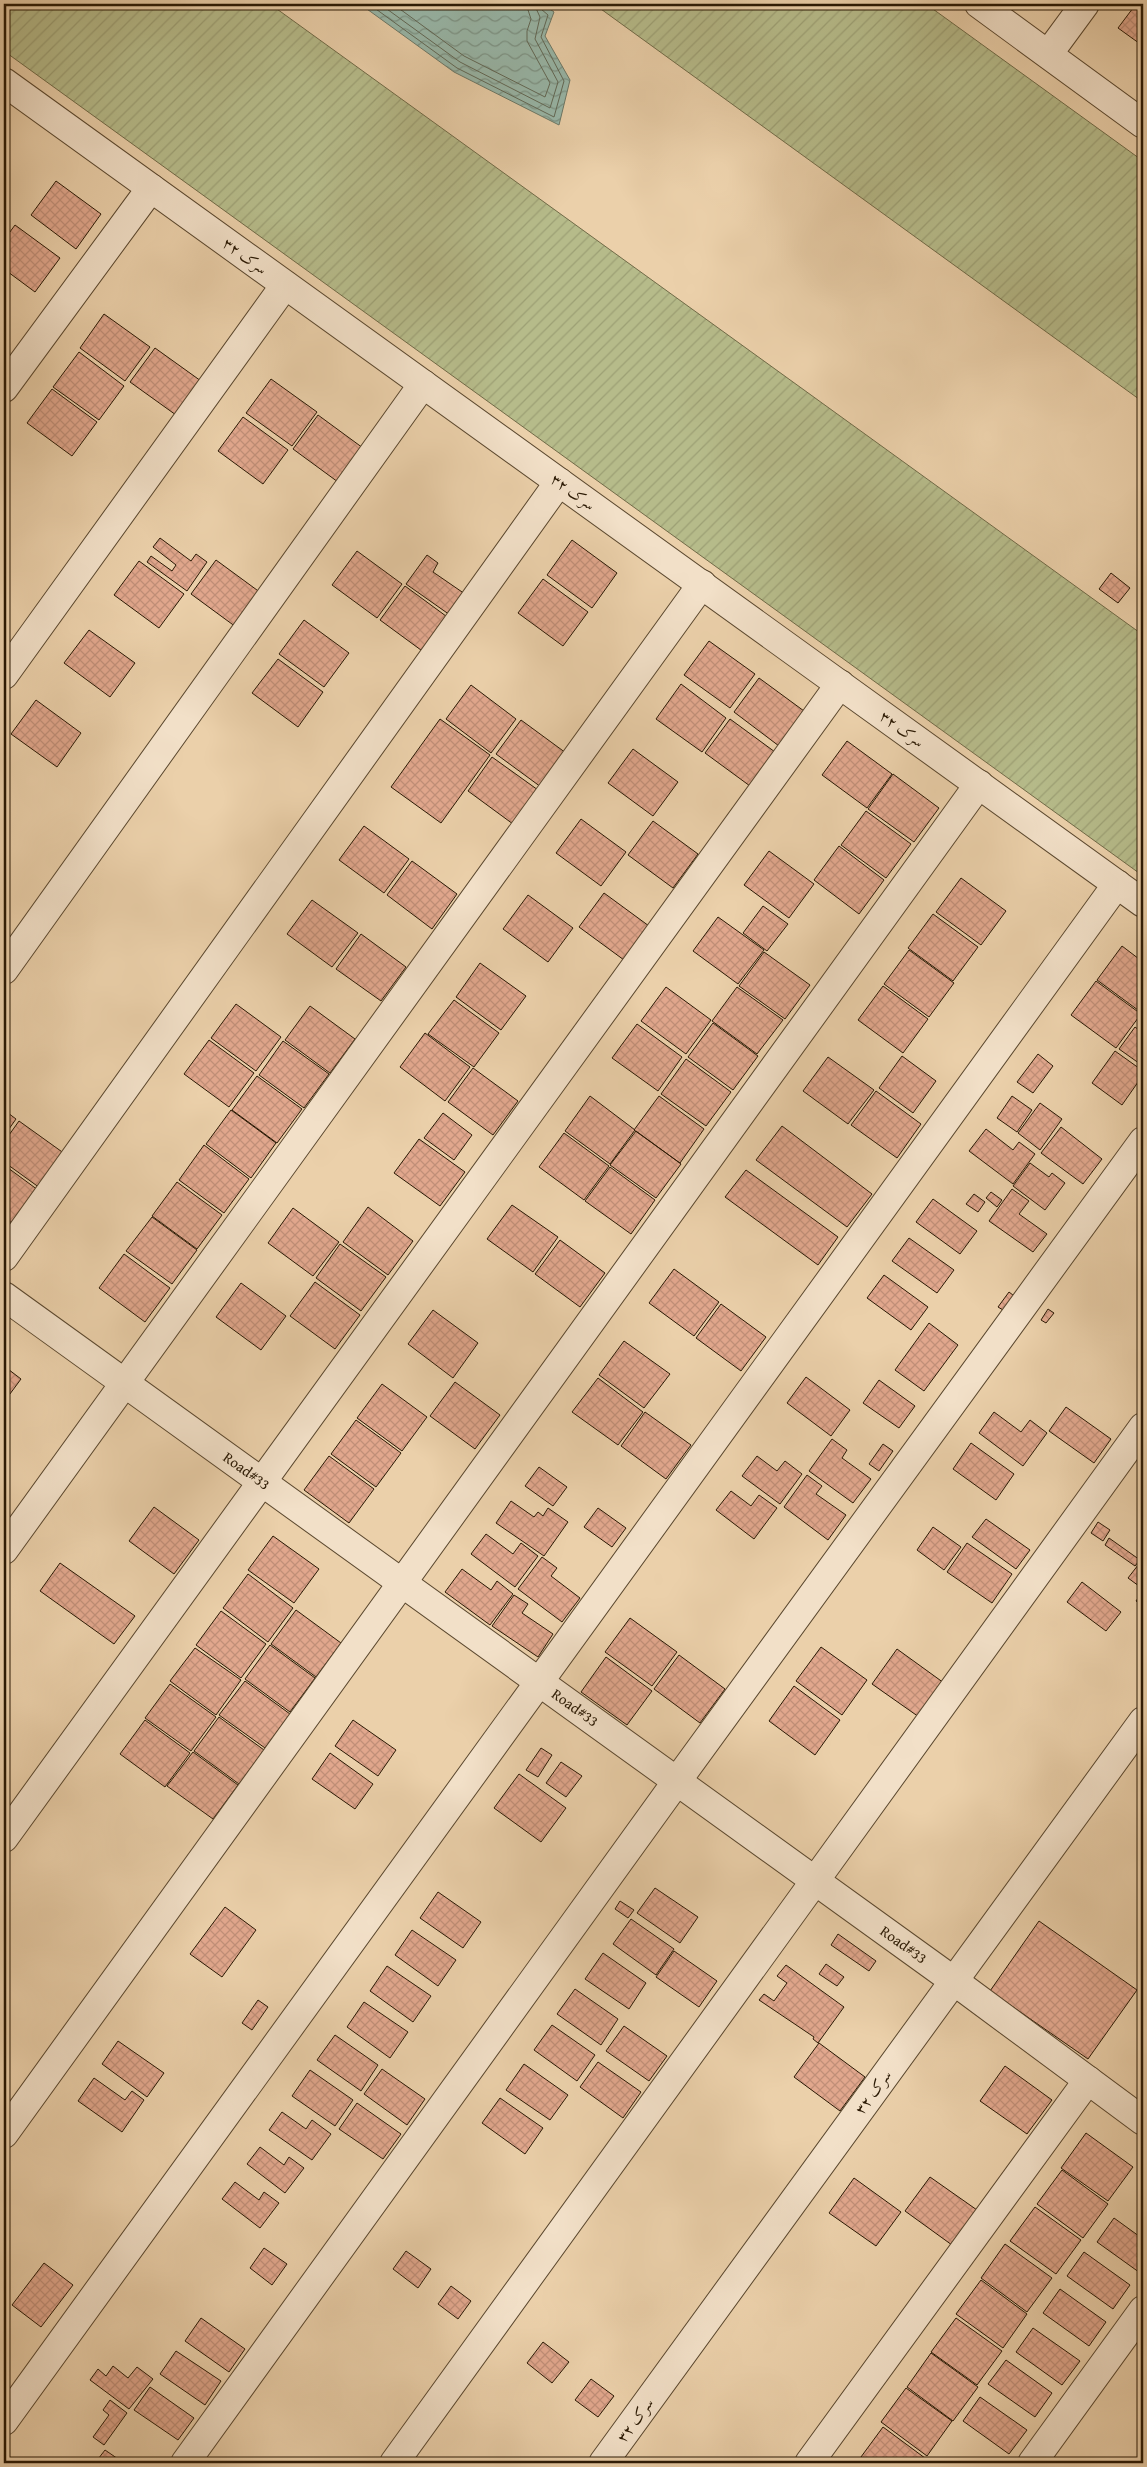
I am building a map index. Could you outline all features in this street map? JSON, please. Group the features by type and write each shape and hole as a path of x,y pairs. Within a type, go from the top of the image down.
{"street":[{"path":"978,4 1049,53 1143,124"},
{"path":"1049,53 1085,4"},
{"name":"سرک ۳۲","path":"4,82 1143,903"},
{"path":"4,388 150,188"},
{"path":"4,675 285,285"},
{"path":"4,970 423,384"},
{"path":"4,1257 559,482"},
{"path":"4,1550 702,584"},
{"path":"4,1838 840,684"},
{"path":"4,2134 979,784"},
{"path":"4,2421 1117,884"},
{"path":"185,2463 677,1781 1143,1141"},
{"name":"Road#33","path":"4,1296 815,1880 1143,2121"},
{"path":"394,2463 1143,1427"},
{"name":"سرک ۳۲","path":"603,2463 1143,1721"},
{"path":"809,2463 1088,2080"},
{"path":"1032,2463 1143,2310"}],"green space":[{"path":"4,4 270,4 1143,635 1143,867 1139,873 4,51"},
{"path":"594,4 926,4 1143,161 1143,402"}],"water":[{"path":"360,4 543,4 554,12 545,36 570,80 559,125 454,72"}],"building":[{"path":"1136,4 1143,4 1143,46 1118,28"},
{"path":"1143,91 1143,101 1138,98"},
{"path":"56,181 101,214 76,249 31,215"},
{"path":"15,225 60,258 35,292 4,269 4,240"},
{"path":"104,314 150,347 125,381 80,348"},
{"path":"155,348 201,381 176,415 130,382"},
{"path":"79,352 124,386 99,420 53,387"},
{"path":"271,379 317,412 292,446 246,413"},
{"path":"52,389 97,422 72,456 27,423"},
{"path":"318,415 363,448 338,482 293,449"},
{"path":"243,417 288,450 263,484 218,451"},
{"path":"160,538 191,561 196,554 207,562 187,591 147,562 151,556 172,571 176,565 153,547"},
{"path":"572,540 617,573 592,608 547,575"},
{"path":"357,551 402,584 377,618 332,585"},
{"path":"427,555 438,563 433,572 465,594 450,615 406,584"},
{"path":"216,560 261,593 236,627 191,594"},
{"path":"139,561 184,594 159,628 114,595"},
{"path":"1111,573 1130,588 1118,603 1099,589"},
{"path":"543,579 588,612 563,646 518,613"},
{"path":"405,586 450,619 425,653 380,620"},
{"path":"304,620 349,653 324,687 279,654"},
{"path":"89,630 135,663 110,697 64,663"},
{"path":"709,641 755,674 730,708 684,675"},
{"path":"278,659 323,692 298,727 252,693"},
{"path":"759,678 804,711 779,746 734,712"},
{"path":"681,684 726,718 702,752 656,719"},
{"path":"471,685 516,719 491,753 446,719"},
{"path":"36,700 81,733 57,767 11,734"},
{"path":"440,719 490,755 441,823 391,787"},
{"path":"730,719 775,752 750,786 705,753"},
{"path":"521,720 566,753 541,787 496,754"},
{"path":"847,741 892,774 867,808 822,775"},
{"path":"633,749 678,782 653,816 608,783"},
{"path":"492,757 538,790 513,824 468,791"},
{"path":"893,774 939,808 914,842 868,809"},
{"path":"866,811 911,844 886,878 841,845"},
{"path":"581,819 626,852 601,886 556,853"},
{"path":"653,821 698,854 673,888 628,855"},
{"path":"364,826 409,859 384,893 339,860"},
{"path":"839,846 884,880 859,914 814,880"},
{"path":"769,851 814,884 789,918 744,885"},
{"path":"412,861 457,894 432,929 387,895"},
{"path":"961,878 1006,911 981,945 936,912"},
{"path":"604,893 649,926 624,960 579,927"},
{"path":"528,895 573,928 548,962 503,929"},
{"path":"312,900 358,933 332,967 287,934"},
{"path":"763,906 788,924 767,951 743,933"},
{"path":"933,914 978,947 953,981 908,948"},
{"path":"718,917 764,950 738,984 693,951"},
{"path":"361,934 406,967 381,1001 336,969"},
{"path":"1122,946 1143,962 1142,1013 1097,980"},
{"path":"909,950 954,983 929,1017 884,984"},
{"path":"764,952 810,985 785,1019 739,986"},
{"path":"480,963 526,996 501,1030 456,997"},
{"path":"1096,981 1141,1014 1116,1048 1071,1015"},
{"path":"883,986 928,1019 903,1053 858,1020"},
{"path":"666,987 711,1020 686,1054 641,1021"},
{"path":"737,987 783,1020 757,1054 712,1021"},
{"path":"454,1000 499,1033 474,1067 428,1034"},
{"path":"236,1004 281,1037 256,1071 211,1038"},
{"path":"310,1006 355,1039 330,1073 285,1040"},
{"path":"713,1023 758,1056 733,1090 688,1057"},
{"path":"637,1024 682,1057 658,1091 612,1058"},
{"path":"1135,1027 1143,1033 1143,1066 1119,1049"},
{"path":"425,1033 470,1067 445,1101 400,1067"},
{"path":"209,1040 254,1073 229,1107 184,1074"},
{"path":"283,1041 329,1074 304,1108 259,1075"},
{"path":"1115,1051 1143,1071 1143,1075 1122,1105 1092,1083"},
{"path":"1038,1054 1053,1066 1033,1093 1017,1082"},
{"path":"902,1056 936,1081 913,1113 879,1088"},
{"path":"828,1057 874,1090 848,1124 803,1091"},
{"path":"686,1059 731,1092 706,1126 661,1094"},
{"path":"473,1068 518,1101 493,1135 448,1102"},
{"path":"257,1076 302,1109 277,1143 232,1110"},
{"path":"876,1091 921,1124 897,1158 851,1125"},
{"path":"590,1096 635,1130 610,1164 565,1131"},
{"path":"659,1096 704,1129 680,1163 634,1130"},
{"path":"1012,1096 1032,1110 1017,1132 997,1118"},
{"path":"1040,1103 1062,1119 1040,1150 1018,1133"},
{"path":"4,1110 16,1119 4,1136"},
{"path":"231,1110 276,1143 251,1178 206,1144"},
{"path":"443,1113 472,1135 454,1160 424,1138"},
{"path":"19,1121 65,1154 40,1188 4,1162 4,1142"},
{"path":"782,1126 872,1194 847,1227 756,1160"},
{"path":"1061,1127 1102,1159 1083,1184 1041,1153"},
{"path":"986,1129 1013,1150 1019,1142 1035,1154 1013,1184 969,1151"},
{"path":"636,1131 681,1164 656,1198 610,1165"},
{"path":"564,1133 609,1166 584,1200 539,1167"},
{"path":"419,1139 465,1172 440,1206 394,1173"},
{"path":"204,1145 249,1179 224,1213 179,1180"},
{"path":"1030,1163 1049,1177 1052,1173 1065,1183 1045,1210 1013,1186"},
{"path":"4,1165 38,1190 13,1224 4,1217"},
{"path":"610,1167 655,1200 631,1234 585,1201"},
{"path":"746,1170 838,1237 818,1265 725,1197"},
{"path":"177,1182 222,1215 197,1249 152,1216"},
{"path":"1012,1189 1029,1201 1019,1214 1047,1234 1033,1252 989,1221"},
{"path":"991,1192 1002,1200 997,1207 986,1198"},
{"path":"974,1194 985,1202 978,1212 966,1204"},
{"path":"933,1199 977,1231 960,1254 916,1222"},
{"path":"512,1205 558,1237 533,1272 487,1239"},
{"path":"368,1207 413,1241 388,1275 343,1242"},
{"path":"293,1208 339,1242 313,1276 268,1243"},
{"path":"152,1217 197,1250 172,1284 126,1251"},
{"path":"4,1220 12,1226 4,1237"},
{"path":"909,1238 954,1270 937,1293 892,1261"},
{"path":"560,1240 605,1273 580,1307 535,1274"},
{"path":"340,1244 386,1277 361,1311 316,1278"},
{"path":"124,1254 170,1288 145,1322 99,1288"},
{"path":"674,1269 719,1302 694,1336 649,1303"},
{"path":"884,1275 928,1307 911,1330 867,1298"},
{"path":"315,1282 360,1315 335,1349 290,1316"},
{"path":"241,1283 286,1316 261,1350 216,1317"},
{"path":"1009,1292 1018,1299 1008,1313 998,1307"},
{"path":"721,1304 766,1337 741,1371 696,1338"},
{"path":"1048,1309 1054,1313 1046,1323 1041,1320"},
{"path":"433,1310 478,1343 453,1378 408,1344"},
{"path":"929,1323 958,1345 924,1391 895,1370"},
{"path":"624,1341 670,1374 644,1408 599,1375"},
{"path":"4,1366 21,1379 4,1402"},
{"path":"806,1377 850,1410 831,1436 787,1403"},
{"path":"598,1378 643,1412 618,1445 572,1412"},
{"path":"879,1380 915,1406 899,1428 863,1403"},
{"path":"455,1382 500,1415 475,1449 430,1416"},
{"path":"382,1384 427,1417 402,1451 357,1418"},
{"path":"1066,1407 1111,1439 1094,1463 1049,1431"},
{"path":"645,1412 691,1445 666,1479 621,1446"},
{"path":"994,1412 1021,1432 1030,1420 1047,1433 1023,1466 979,1433"},
{"path":"356,1420 401,1453 376,1487 331,1454"},
{"path":"832,1439 847,1450 842,1458 871,1479 853,1503 809,1471"},
{"path":"971,1443 1014,1474 996,1500 953,1469"},
{"path":"883,1444 893,1451 879,1471 869,1464"},
{"path":"329,1456 374,1489 349,1523 304,1490"},
{"path":"757,1456 777,1471 785,1461 802,1474 780,1504 742,1476"},
{"path":"539,1467 567,1487 553,1506 525,1486"},
{"path":"807,1475 822,1486 816,1494 846,1515 828,1540 784,1507"},
{"path":"731,1491 751,1506 759,1495 777,1508 754,1539 716,1510"},
{"path":"511,1501 534,1517 538,1512 543,1516 548,1508 568,1522 544,1556 496,1523"},
{"path":"154,1507 199,1540 174,1574 129,1541"},
{"path":"598,1508 626,1528 612,1547 584,1527"},
{"path":"986,1519 1030,1550 1016,1569 972,1537"},
{"path":"1098,1522 1110,1530 1103,1541 1091,1533"},
{"path":"933,1527 961,1547 944,1570 917,1550"},
{"path":"486,1534 513,1554 521,1543 538,1556 515,1587 471,1554"},
{"path":"273,1536 319,1569 294,1603 248,1570"},
{"path":"1109,1538 1140,1560 1135,1566 1105,1545"},
{"path":"967,1543 1012,1574 992,1603 947,1572"},
{"path":"542,1557 557,1568 551,1576 580,1598 562,1622 518,1589"},
{"path":"1143,1561 1143,1589 1128,1578"},
{"path":"60,1563 135,1616 114,1644 40,1591"},
{"path":"462,1569 491,1590 497,1581 513,1594 490,1625 445,1592"},
{"path":"248,1574 293,1608 268,1642 223,1608"},
{"path":"1082,1582 1121,1612 1106,1631 1067,1602"},
{"path":"1143,1591 1143,1606 1136,1601"},
{"path":"514,1595 528,1604 522,1613 553,1634 538,1657 492,1626"},
{"path":"296,1610 341,1643 316,1677 271,1644"},
{"path":"221,1611 266,1644 241,1678 196,1645"},
{"path":"630,1618 677,1652 652,1686 605,1652"},
{"path":"270,1645 315,1678 290,1712 245,1679"},
{"path":"821,1647 867,1680 842,1715 796,1681"},
{"path":"195,1648 241,1680 216,1715 170,1681"},
{"path":"897,1649 944,1683 919,1717 872,1684"},
{"path":"679,1655 725,1689 700,1723 654,1689"},
{"path":"606,1657 652,1691 627,1725 581,1692"},
{"path":"245,1681 290,1714 265,1748 219,1715"},
{"path":"170,1684 216,1717 191,1751 145,1718"},
{"path":"794,1686 840,1720 815,1755 769,1721"},
{"path":"219,1717 264,1750 239,1784 194,1751"},
{"path":"145,1720 190,1753 165,1787 120,1754"},
{"path":"353,1720 396,1750 378,1776 335,1746"},
{"path":"541,1748 552,1755 538,1777 526,1770"},
{"path":"193,1752 238,1785 213,1819 167,1786"},
{"path":"330,1753 373,1784 355,1809 312,1779"},
{"path":"561,1762 582,1776 566,1797 546,1783"},
{"path":"519,1774 566,1808 541,1842 494,1808"},
{"path":"655,1888 698,1917 680,1943 637,1913"},
{"path":"438,1892 481,1922 463,1948 420,1918"},
{"path":"620,1901 634,1910 628,1918 615,1909"},
{"path":"225,1907 256,1930 222,1977 190,1954"},
{"path":"631,1919 674,1949 656,1975 613,1944"},
{"path":"1039,1921 1137,1990 1088,2059 990,1991"},
{"path":"412,1930 456,1960 438,1986 395,1955"},
{"path":"838,1934 876,1961 869,1971 831,1945"},
{"path":"674,1951 717,1981 699,2007 656,1977"},
{"path":"603,1953 646,1983 629,2009 585,1979"},
{"path":"826,1964 844,1977 837,1986 819,1974"},
{"path":"786,1965 844,2007 818,2043 813,2039 814,2037 759,2000 764,1994 774,2001 787,1983 777,1976"},
{"path":"387,1966 431,1996 413,2022 370,1991"},
{"path":"575,1989 618,2019 601,2045 557,2014"},
{"path":"258,2000 268,2007 252,2030 242,2023"},
{"path":"364,2002 408,2032 390,2058 347,2027"},
{"path":"552,2025 595,2055 577,2081 534,2050"},
{"path":"624,2026 667,2056 649,2081 606,2051"},
{"path":"335,2035 378,2065 361,2091 317,2060"},
{"path":"118,2041 164,2073 147,2097 102,2064"},
{"path":"819,2043 865,2077 840,2111 794,2077"},
{"path":"598,2062 641,2092 623,2118 580,2087"},
{"path":"524,2064 568,2095 550,2120 506,2090"},
{"path":"1005,2066 1052,2100 1027,2134 980,2101"},
{"path":"382,2069 425,2099 407,2125 364,2094"},
{"path":"310,2070 353,2100 335,2126 292,2096"},
{"path":"94,2078 125,2100 132,2091 144,2100 122,2132 78,2101"},
{"path":"500,2098 543,2128 525,2154 482,2123"},
{"path":"357,2103 401,2134 383,2159 339,2129"},
{"path":"282,2112 306,2129 312,2120 331,2134 312,2160 269,2130"},
{"path":"1086,2133 1133,2167 1108,2201 1061,2168"},
{"path":"260,2147 284,2165 289,2157 304,2168 285,2193 247,2164"},
{"path":"1062,2170 1108,2204 1083,2238 1037,2204"},
{"path":"930,2177 977,2210 952,2245 905,2211"},
{"path":"854,2178 901,2212 876,2246 829,2213"},
{"path":"235,2182 259,2200 264,2192 279,2203 260,2228 222,2199"},
{"path":"1035,2207 1081,2240 1056,2274 1010,2241"},
{"path":"1114,2218 1143,2239 1143,2275 1097,2242"},
{"path":"1005,2244 1052,2278 1027,2312 981,2278"},
{"path":"264,2248 287,2264 272,2285 250,2268"},
{"path":"406,2251 431,2269 418,2288 393,2269"},
{"path":"1084,2252 1130,2285 1113,2309 1067,2276"},
{"path":"44,2263 73,2285 41,2327 12,2305"},
{"path":"981,2280 1027,2314 1003,2348 956,2314"},
{"path":"451,2286 471,2301 458,2319 438,2304"},
{"path":"1060,2289 1106,2322 1089,2346 1043,2313"},
{"path":"201,2318 245,2349 229,2372 185,2341"},
{"path":"956,2318 1002,2351 977,2385 931,2352"},
{"path":"1033,2328 1080,2361 1062,2385 1016,2352"},
{"path":"543,2342 569,2362 552,2383 527,2363"},
{"path":"176,2351 221,2381 205,2405 160,2374"},
{"path":"931,2353 978,2387 953,2421 907,2387"},
{"path":"1006,2360 1052,2393 1035,2417 988,2384"},
{"path":"113,2366 128,2378 137,2367 153,2379 129,2409 90,2380 98,2369 106,2376"},
{"path":"591,2379 614,2396 598,2417 575,2400"},
{"path":"150,2387 194,2418 178,2440 134,2410"},
{"path":"906,2388 952,2421 927,2456 881,2422"},
{"path":"980,2397 1027,2430 1009,2454 963,2421"},
{"path":"110,2400 127,2413 104,2445 93,2437 109,2415 103,2410"},
{"path":"883,2427 929,2461 928,2463 861,2463 858,2461"},
{"path":"105,2450 124,2463 95,2463"}]}
